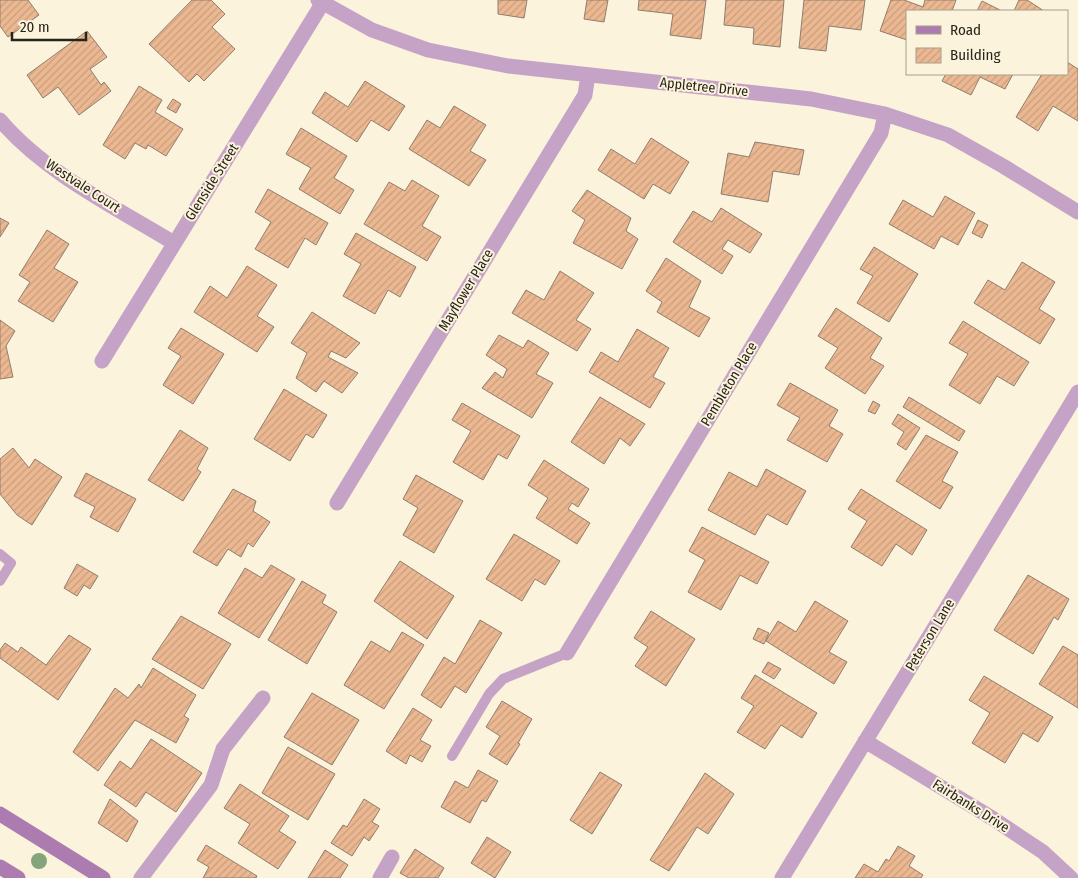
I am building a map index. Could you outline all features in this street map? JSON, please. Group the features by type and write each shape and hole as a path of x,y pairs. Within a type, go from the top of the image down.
{"main road":[{"path":"0,814 103,878"},
{"path":"0,867 18,878"}],"street":[{"name":"Appletree Drive","path":"320,2 372,30 428,50 508,66 811,99 885,114 948,135 1078,212"},
{"name":"Glenside Street","path":"102,360 320,2"},
{"name":"Mayflower Place","path":"337,504 585,95 588,75"},
{"name":"Pembleton Place","path":"567,652 881,133 885,114"},
{"name":"Westvale Court","path":"0,120 16,138 61,174 174,243"},
{"name":"Peterson Lane","path":"782,878 1078,392"},
{"path":"141,878 211,785 223,750 263,698"},
{"name":"Fairbanks Drive","path":"865,741 1014,832 1042,852 1071,878"},
{"path":"380,878 392,857"}],"lane":[{"path":"0,554 11,563 0,581"},
{"path":"452,756 489,694 503,679 567,652"}],"building":[{"path":"0,0 28,0 39,15 8,37 0,26"},
{"path":"192,0 211,0 225,14 212,27 235,49 204,81 197,74 189,82 149,44"},
{"path":"498,0 527,0 524,18 498,14"},
{"path":"587,0 608,0 604,22 584,19"},
{"path":"639,0 706,0 701,39 670,35 673,14 638,10"},
{"path":"726,0 784,0 780,47 753,44 754,28 724,25"},
{"path":"804,0 865,0 861,30 829,26 826,51 799,48"},
{"path":"891,0 904,0 923,7 925,0 956,0 952,10 906,10 906,40 880,31"},
{"path":"1019,0 1027,0 1042,10 1014,10"},
{"path":"982,1 1000,10 978,10"},
{"path":"87,31 107,57 90,69 101,85 104,82 111,91 79,115 58,87 43,98 27,75"},
{"path":"1068,63 1078,69 1078,121 1053,106 1038,131 1016,117 1041,75 1068,75"},
{"path":"945,75 1012,75 1005,89 980,77 971,95 942,81"},
{"path":"365,81 405,106 389,131 371,120 357,142 312,113 325,92 348,107"},
{"path":"139,86 162,100 155,112 183,129 166,156 148,145 146,149 135,143 125,159 103,145"},
{"path":"173,99 181,104 176,113 167,108"},
{"path":"454,106 486,125 470,151 486,160 469,186 409,149 427,120 440,128"},
{"path":"301,128 347,156 334,178 354,190 340,214 299,189 311,168 286,154"},
{"path":"651,138 689,162 670,194 653,184 644,199 598,170 611,149 635,164"},
{"path":"755,142 804,150 799,175 773,171 768,202 721,194 728,153 749,157"},
{"path":"412,180 439,196 422,226 441,237 427,261 364,224 389,182 405,191"},
{"path":"268,189 328,223 316,245 305,238 288,268 255,249 271,222 255,212"},
{"path":"587,190 631,218 626,231 638,239 622,269 573,243 585,220 572,211"},
{"path":"945,196 975,213 958,245 941,236 934,249 889,224 903,200 933,217"},
{"path":"721,208 762,234 750,253 728,240 722,249 733,256 722,274 673,242 693,211 712,222"},
{"path":"0,218 9,223 0,237"},
{"path":"978,220 988,225 982,238 972,233"},
{"path":"47,230 69,244 54,268 78,282 53,322 18,301 30,282 19,275"},
{"path":"356,233 416,267 400,297 388,290 375,314 343,296 361,264 344,254"},
{"path":"874,247 918,274 889,322 857,303 873,276 860,269"},
{"path":"666,258 701,281 689,307 710,318 699,337 657,312 662,302 646,291"},
{"path":"1022,262 1055,282 1039,309 1055,319 1040,344 974,303 988,280 1005,290"},
{"path":"247,266 277,285 257,316 274,327 257,352 194,312 210,286 227,298"},
{"path":"560,271 594,293 576,320 591,329 577,351 512,313 526,290 544,300"},
{"path":"836,308 882,338 870,358 884,366 865,394 825,368 838,348 818,336"},
{"path":"312,312 360,343 346,358 331,351 328,357 358,373 342,393 324,381 316,392 296,378 307,353 291,343"},
{"path":"0,320 15,331 6,346 13,377 0,379"},
{"path":"963,321 1029,362 1014,386 997,376 980,404 949,385 968,354 949,343"},
{"path":"181,328 224,354 193,404 163,385 181,356 168,348"},
{"path":"637,329 669,348 653,377 665,383 650,408 589,372 601,352 618,362"},
{"path":"499,335 523,348 528,340 549,353 536,374 553,383 532,418 482,388 495,372 503,378 507,369 486,355"},
{"path":"790,383 838,410 829,426 843,434 827,462 787,440 800,418 777,405"},
{"path":"284,389 327,415 313,438 306,434 290,461 254,439"},
{"path":"600,397 645,424 630,446 620,438 604,464 571,442"},
{"path":"909,397 965,431 959,441 903,407"},
{"path":"873,401 880,405 875,414 868,411"},
{"path":"462,403 520,436 507,459 498,454 483,480 453,462 471,431 452,420"},
{"path":"898,414 920,428 906,450 897,444 904,432 892,424"},
{"path":"180,430 208,448 197,469 201,472 183,501 148,480"},
{"path":"926,435 958,452 942,481 953,487 940,509 896,481"},
{"path":"13,448 29,468 35,459 62,477 32,525 17,515 0,494 0,459"},
{"path":"544,460 589,489 578,507 572,503 568,509 590,523 577,544 536,518 548,498 528,485"},
{"path":"766,469 806,491 787,525 767,514 755,535 708,510 729,472 757,487"},
{"path":"86,473 136,499 118,532 90,517 95,507 74,496"},
{"path":"416,475 463,501 434,553 403,535 418,508 403,499"},
{"path":"233,489 256,501 253,511 270,522 253,547 248,543 241,557 228,549 217,566 193,552"},
{"path":"861,489 927,530 912,555 896,544 882,566 851,547 867,521 848,509"},
{"path":"702,527 769,562 757,584 740,575 721,610 688,592 705,560 689,551"},
{"path":"514,534 560,561 545,585 535,579 522,601 486,579"},
{"path":"400,561 454,596 427,639 374,601"},
{"path":"77,564 98,576 90,589 84,585 77,596 64,588"},
{"path":"271,565 295,579 259,638 218,613 245,568 262,578"},
{"path":"1028,575 1069,599 1058,620 1054,617 1033,654 994,630"},
{"path":"302,581 326,595 322,603 337,612 307,664 268,640"},
{"path":"815,601 848,621 829,652 847,662 834,684 766,641 778,621 796,632"},
{"path":"651,611 695,639 666,686 635,666 648,647 634,638"},
{"path":"181,616 231,644 203,689 152,659"},
{"path":"480,620 502,633 466,693 455,686 441,708 421,695 444,657 455,664"},
{"path":"758,628 769,633 764,644 753,639"},
{"path":"402,632 424,645 384,709 344,685 371,641 390,652"},
{"path":"69,635 91,649 58,700 0,658 0,650 5,643 18,652 21,647 46,665"},
{"path":"1063,646 1078,655 1078,708 1039,684"},
{"path":"768,662 781,669 774,679 762,672"},
{"path":"153,668 196,695 184,716 189,719 176,743 135,720 98,771 73,752 115,688 128,698 139,684 141,688"},
{"path":"755,675 817,713 802,738 781,725 765,749 737,732 754,706 741,698"},
{"path":"984,676 1053,717 1038,742 1023,733 1005,763 972,743 990,713 969,700"},
{"path":"312,693 359,720 332,765 284,737"},
{"path":"502,701 532,719 507,765 489,754 500,736 486,727"},
{"path":"413,708 432,720 420,740 431,746 422,762 410,755 406,764 386,751"},
{"path":"151,739 202,773 176,812 146,792 136,807 104,785 120,761 131,769"},
{"path":"288,747 335,774 308,820 262,793"},
{"path":"478,770 498,781 486,802 482,800 470,823 441,807 455,781 468,788"},
{"path":"600,772 622,785 592,834 570,820"},
{"path":"705,773 734,794 708,834 697,827 669,871 650,860"},
{"path":"240,784 289,816 279,831 296,842 278,869 238,843 250,824 224,808"},
{"path":"110,799 138,821 127,842 98,823"},
{"path":"364,799 380,809 372,822 379,826 369,841 364,837 352,856 331,843 343,825 347,827"},
{"path":"487,837 511,852 495,878 471,863"},
{"path":"206,845 257,876 256,878 203,878 209,867 197,860"},
{"path":"898,846 915,856 909,866 923,875 921,878 855,878 864,864 878,872 886,859 889,861"},
{"path":"415,849 444,868 438,878 409,878 400,873"},
{"path":"325,850 348,865 340,878 308,878"}]}
